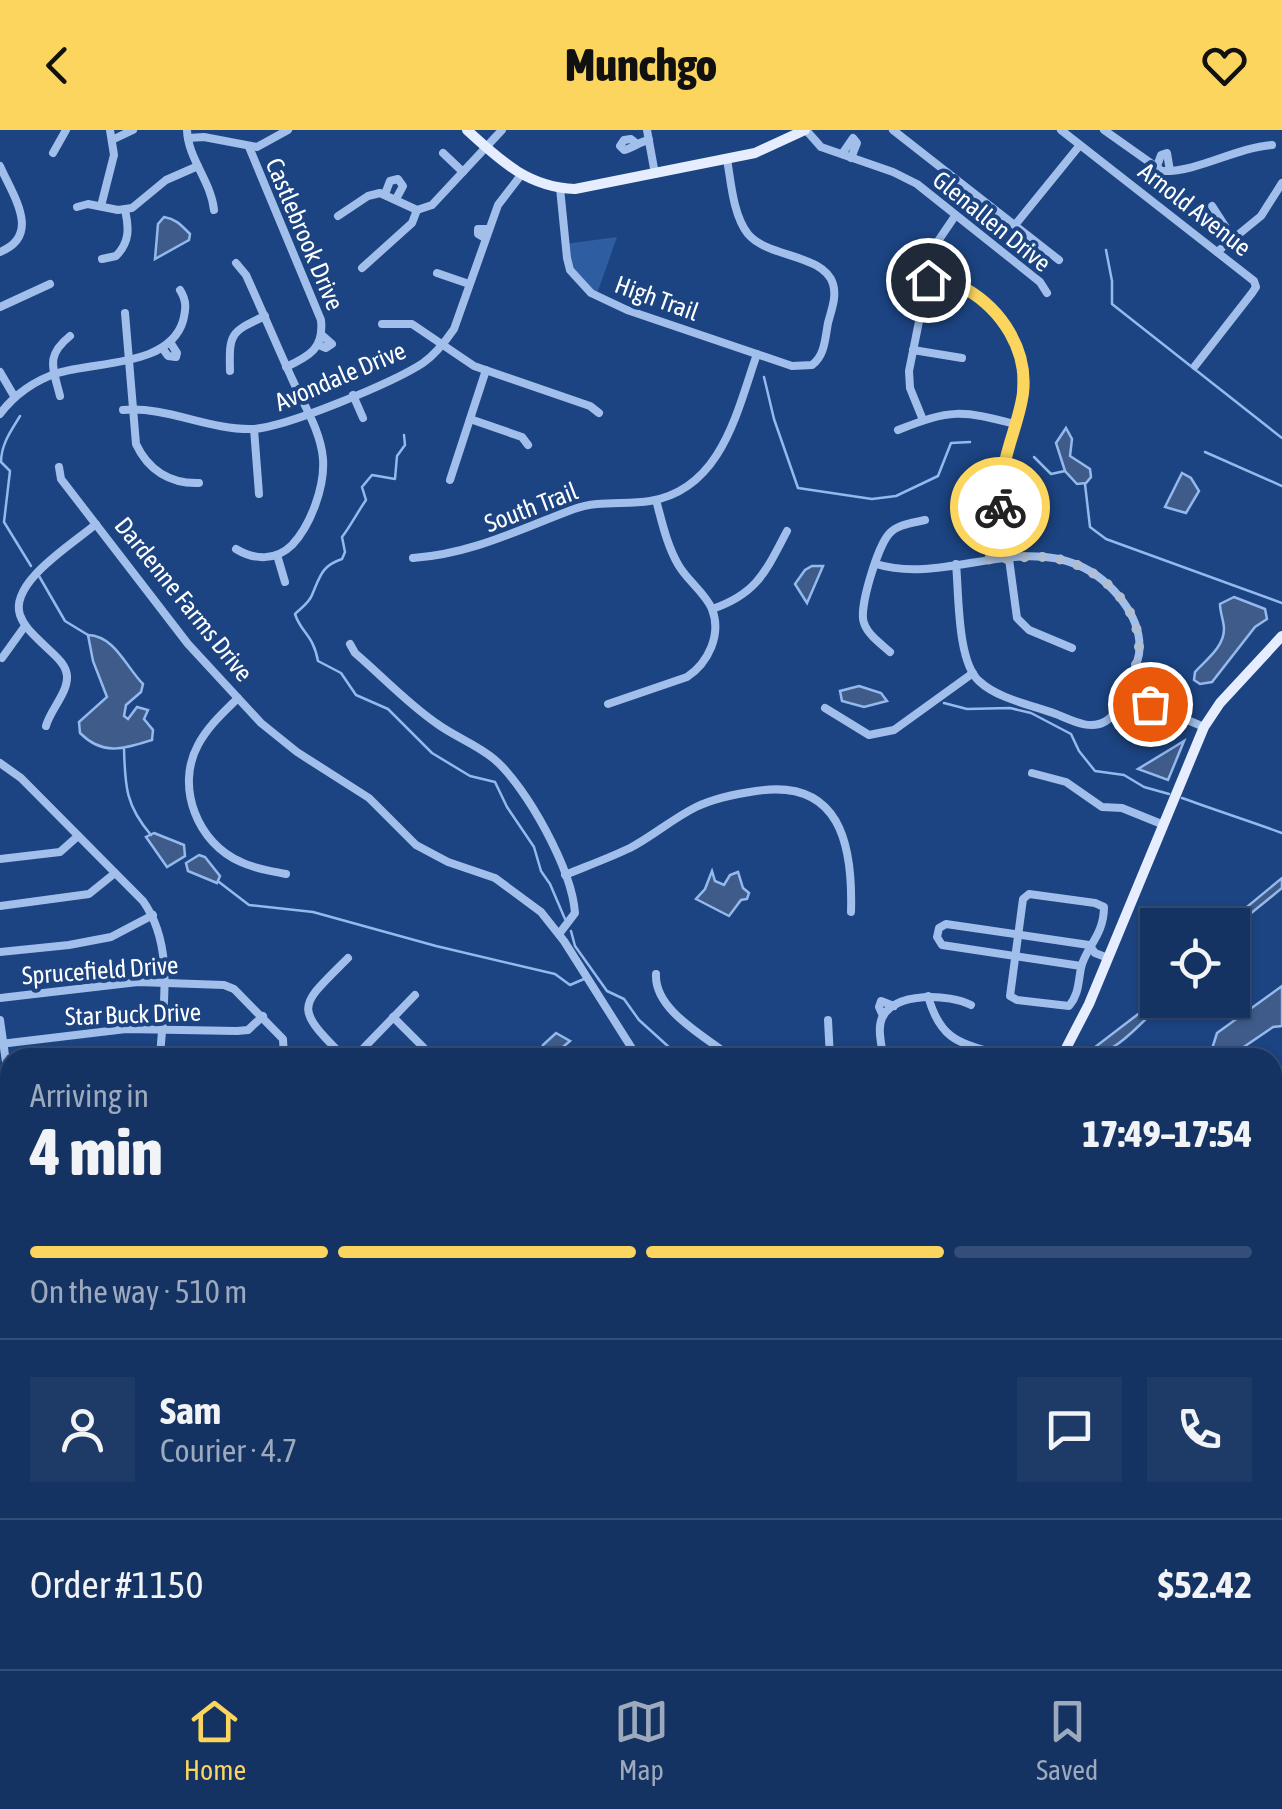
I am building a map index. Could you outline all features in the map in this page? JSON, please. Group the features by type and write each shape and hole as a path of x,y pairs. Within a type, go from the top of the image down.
{"main road":[{"path":"467,130 521,175 560,188 589,188 726,159 763,150 806,130"},
{"path":"1068,1048 1204,727 1220,703 1282,636"}],"street":[{"path":"53,152 66,130"},
{"path":"100,206 114,155 112,134 134,130"},
{"path":"214,210 188,134 249,147 265,144 288,130"},
{"path":"338,216 368,196 385,194 416,210 432,204 502,130"},
{"name":"Glenallen Drive","path":"806,130 819,146 913,182 1040,282 1046,293"},
{"path":"893,130 1059,260"},
{"name":"Arnold Avenue","path":"1062,130 1255,283 1252,293 1197,362"},
{"path":"1104,130 1156,169 1170,171 1272,145"},
{"path":"1118,140 1126,130"},
{"path":"636,143 648,135 655,174"},
{"path":"1015,225 1080,145"},
{"name":"Castlebrook Drive","path":"249,147 322,320 321,340 311,355 286,366"},
{"path":"443,153 463,172"},
{"path":"1156,169 1161,155 1168,153 1170,171"},
{"name":"High Trail","path":"560,188 570,270 591,293 626,310 798,368 818,360 834,300 833,284 814,264 768,248 749,236 738,212 726,159"},
{"path":"0,166 22,214 26,233 0,252"},
{"path":"77,207 125,210 166,180 198,166"},
{"path":"444,344 454,329 500,200 521,175"},
{"path":"385,194 390,181 398,178 403,186 396,199"},
{"path":"1218,252 1261,216 1282,183"},
{"path":"1212,206 1232,237"},
{"path":"102,259 116,256 125,245 125,210"},
{"path":"362,268 412,223 416,210"},
{"path":"923,420 908,378 935,242 955,216"},
{"path":"236,263 246,275 320,444 322,480 299,536 277,555 259,558 236,549"},
{"path":"437,273 469,284"},
{"path":"928,280 968,290 993,310 1009,330 1019,352 1023,376 1004,466 1005,491 991,534 989,560"},
{"path":"0,308 50,284"},
{"path":"0,414 14,396 54,374 130,358 166,345 180,328 186,310 180,290"},
{"path":"126,313 130,358 128,410 136,444 147,462 167,478 198,483"},
{"path":"230,371 228,346 232,336 265,316"},
{"path":"382,324 412,324 464,360 590,406 599,413"},
{"path":"60,396 54,353 70,336"},
{"name":"Avondale Drive","path":"128,410 254,429 281,424 421,364 444,344"},
{"path":"913,350 962,358"},
{"name":"South Trail","path":"414,558 476,548 583,506 656,500 695,480 719,454 728,436 757,354"},
{"path":"450,480 486,370"},
{"path":"0,372 14,396"},
{"path":"353,395 363,418"},
{"path":"898,430 940,413 962,412 1015,424"},
{"path":"470,419 522,437 528,445"},
{"path":"254,429 258,494"},
{"name":"Dardenne Farms Drive","path":"59,467 60,479 179,634 262,723 297,752 370,798 416,845 448,862 484,872 516,890 559,934 632,1048"},
{"path":"1005,491 1018,493"},
{"path":"608,704 677,682 698,670 711,649 712,608 680,568 656,500"},
{"path":"890,652 866,629 862,617 876,564 888,534 925,520"},
{"path":"46,726 65,686 66,673 62,662 26,626 18,607 25,583 96,524"},
{"path":"712,608 733,601 755,586 786,531"},
{"path":"277,555 285,582"},
{"path":"876,564 898,569 989,560 1045,557 1089,570 1113,589 1126,607 1138,641 1137,663 1107,721 1084,725 994,691 972,674 964,649 956,564"},
{"path":"1009,559 1017,618 1028,630 1072,648"},
{"path":"2,658 26,626"},
{"path":"350,644 355,653 437,724 498,762 526,797 565,875 576,913 559,934"},
{"path":"824,708 870,734 894,730 972,674"},
{"path":"1124,693 1204,727"},
{"path":"238,698 197,746 190,773 194,812 209,838 238,862 286,874"},
{"path":"0,763 12,770 116,873 154,916 162,938 161,1048"},
{"path":"1032,773 1066,782 1102,807 1122,808 1164,824"},
{"path":"565,875 632,846 699,805 731,794 771,789 804,792 825,805 846,840 852,874 852,912"},
{"path":"0,859 60,852 78,836"},
{"path":"0,906 94,892 116,873"},
{"path":"1029,894 1101,904 1104,917 1081,966 1079,987 1069,1006 1012,998 1018,935 1023,899 1029,894"},
{"path":"0,952 69,946 111,937 154,916"},
{"path":"1081,966 942,945 937,937 939,928 946,924 1092,948 1107,960"},
{"path":"1087,957 1107,960"},
{"path":"335,1048 312,1024 307,1005 316,990 348,958"},
{"path":"656,974 656,984 668,1005 720,1048"},
{"name":"Sprucefield Drive","path":"0,998 113,984 224,985 234,989 262,1016 283,1039 283,1048"},
{"path":"364,1048 415,995"},
{"path":"926,997 936,1022 949,1036 982,1048"},
{"path":"882,1048 883,1016 894,1006 926,997 952,997 971,1005"},
{"name":"Star Buck Drive","path":"2,1044 162,1028 248,1030 262,1016"},
{"path":"393,1017 424,1048"},
{"path":"0,1020 2,1044"},
{"path":"828,1020 829,1048"}],"shaded area":[{"path":"164,217 181,225 190,234 189,240 155,259 158,224"},
{"path":"617,237 596,294 572,269 565,244"},
{"path":"1066,428 1072,439 1070,456 1090,469 1091,477 1086,483 1077,484 1065,471 1056,443"},
{"path":"1182,473 1191,478 1199,491 1186,513 1165,507"},
{"path":"812,566 823,566 807,603 795,584"},
{"path":"1234,597 1265,609 1267,619 1255,627 1212,682 1200,684 1194,680 1195,672 1214,653 1223,636 1220,604"},
{"path":"88,635 113,646 143,684 141,692 126,705 124,716 128,719 137,707 148,710 144,719 153,730 152,740 123,748 105,748 80,733 79,722 107,697"},
{"path":"859,686 881,693 887,701 864,707 842,701 840,691"},
{"path":"1184,741 1168,780 1138,769"},
{"path":"154,833 184,845 185,856 167,867 146,837"},
{"path":"199,855 220,876 217,883 188,871 186,863"},
{"path":"712,871 715,881 724,885 730,875 738,872 749,893 729,916 696,899"},
{"path":"1282,878 1282,888 1250,914 1250,908 1246,908"},
{"path":"1282,986 1282,1026 1273,1027 1242,1048 1212,1048 1217,1033 1238,1018 1250,1018 1250,1009"},
{"path":"1140,1013 1140,1018 1147,1018 1111,1048 1094,1048"},
{"path":"556,1033 570,1041 562,1048 542,1048"}],"waterway":[{"path":"1106,250 1112,304 1282,438"},
{"path":"764,377 798,488 872,499 896,496 938,476 951,443 970,442"},
{"path":"20,416 1,455 1,462 10,471 4,522 31,566"},
{"path":"404,435 395,479 372,475 362,487 366,500 342,537 342,559 325,569 309,600 295,614 318,661 341,673 356,695 388,709 432,753 470,776 495,782 534,847 541,871 565,919"},
{"path":"1205,452 1282,486"},
{"path":"1034,457 1051,474 1065,471"},
{"path":"1085,484 1090,527 1106,539 1282,603"},
{"path":"39,576 65,621 88,635"},
{"path":"944,703 967,709 1010,708 1031,713 1071,734 1095,771 1124,775 1144,787 1169,794"},
{"path":"124,749 128,795 136,815 151,835"},
{"path":"1182,798 1282,833"},
{"path":"219,882 249,905 313,912 555,974 570,985 584,979"},
{"path":"571,931 575,946 607,991 624,999 639,1020 670,1048"}],"way so far":[{"path":"1000,507 991,534 989,560 1054,558 1101,578 1126,607 1138,641 1137,663 1124,693 1150,704"}],"route":[{"path":"928,280 964,288 986,304 1004,323 1019,352 1023,388 1004,466 1005,491 1000,507"}]}
